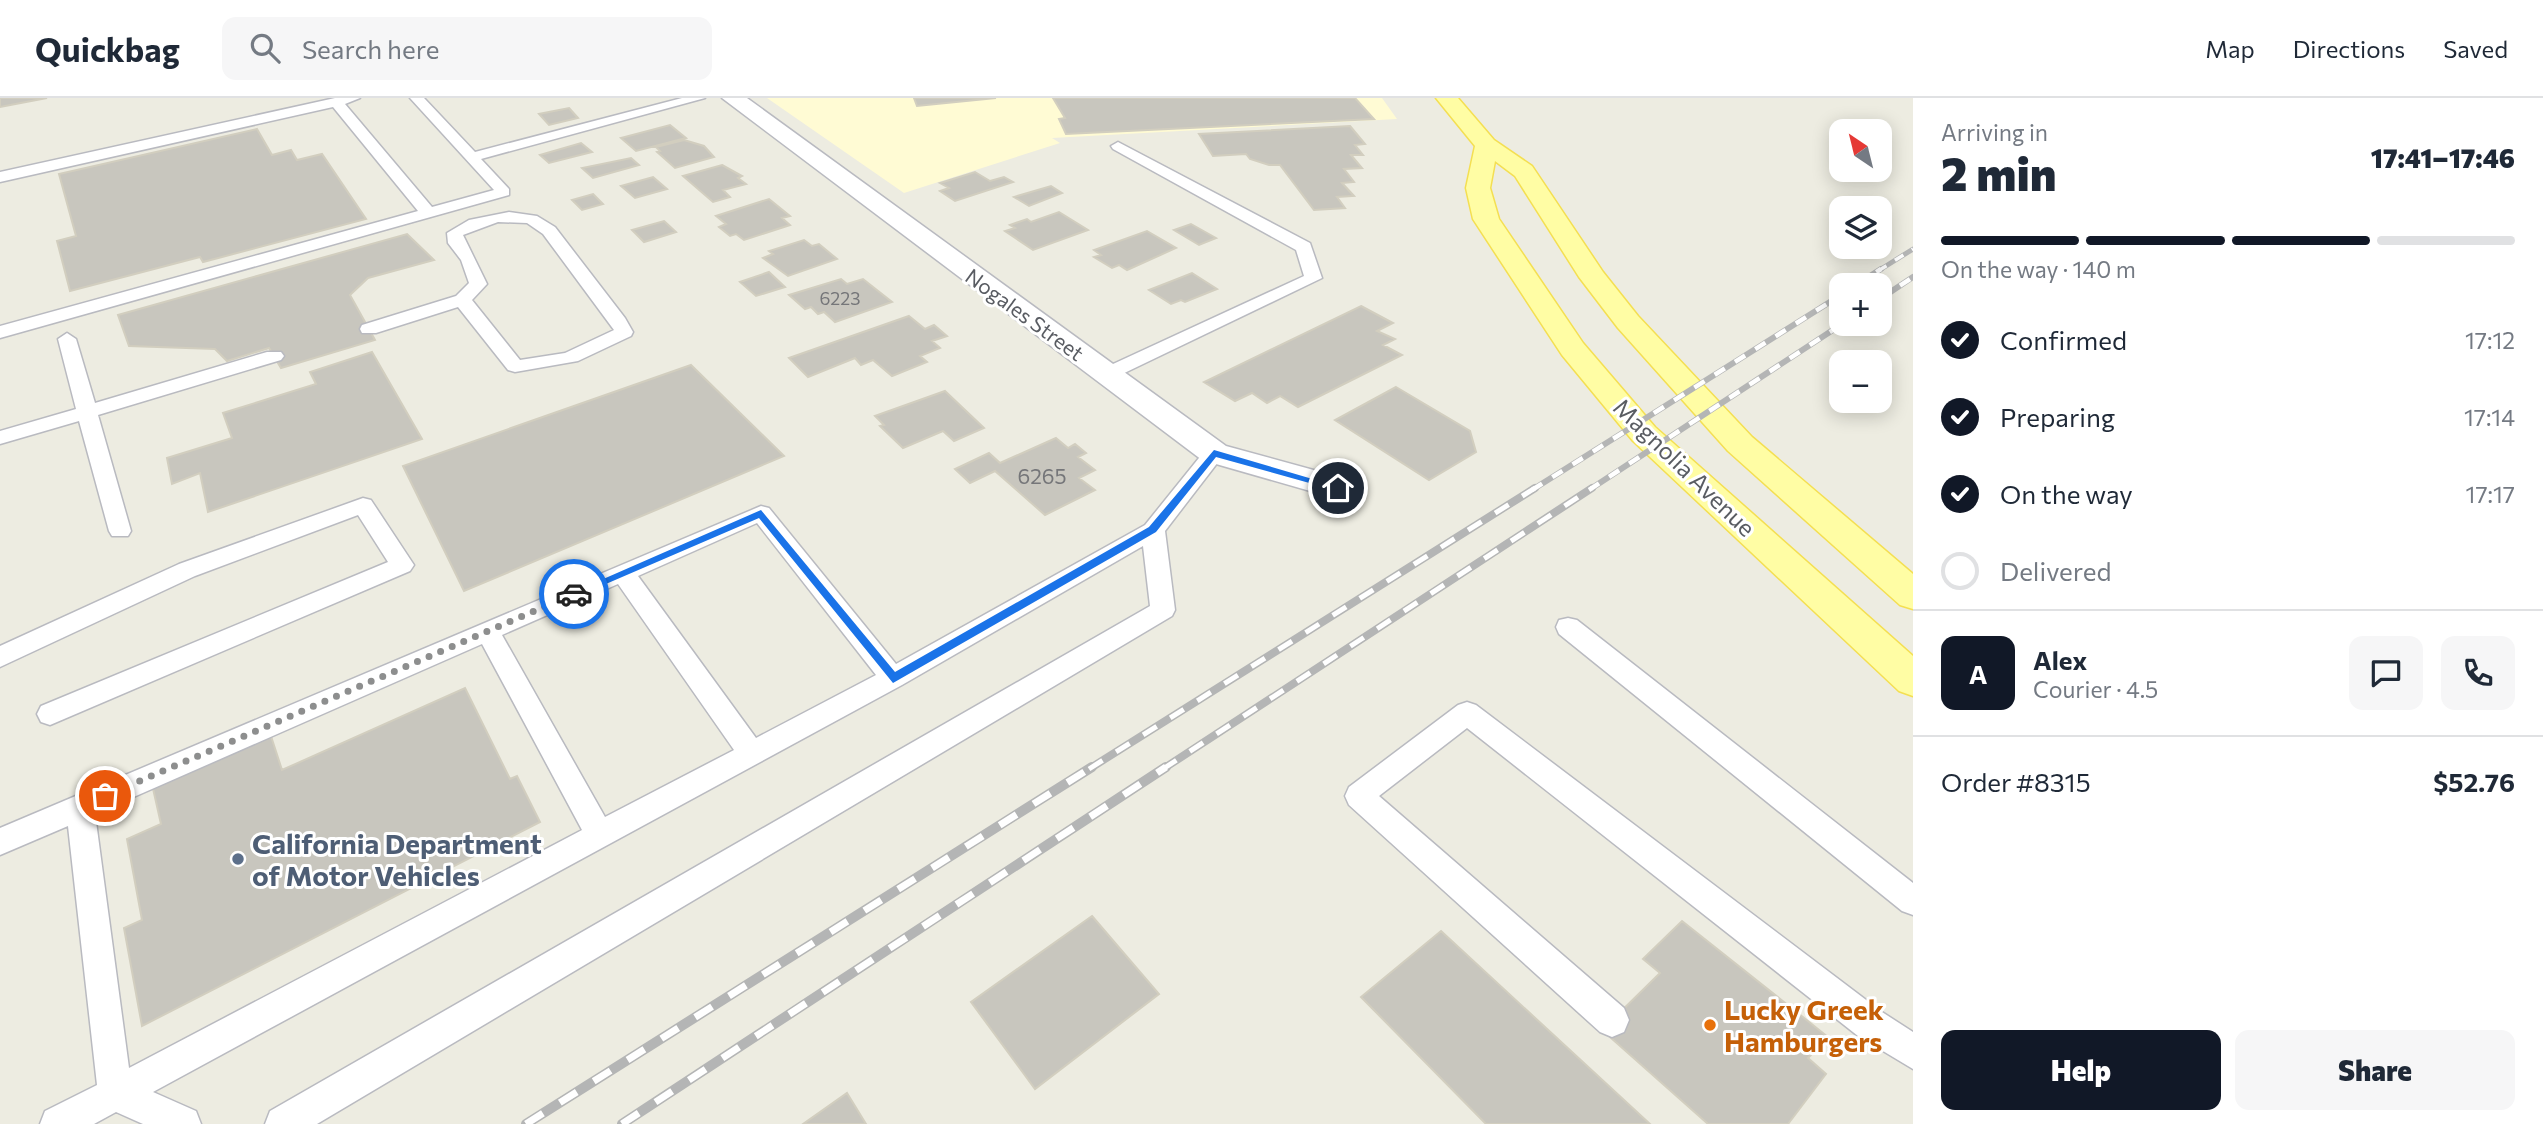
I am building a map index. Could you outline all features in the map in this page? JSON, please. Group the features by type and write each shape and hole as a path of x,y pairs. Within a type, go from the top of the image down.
{"main road":[{"path":"1447,98 1486,145 1524,171 1593,277 1628,322 1740,444 1913,595"},
{"name":"Magnolia Avenue","path":"1486,145 1478,188 1486,219 1572,349 1644,434 1913,680"}],"street":[{"name":"Nogales Street","path":"733,98 1214,453 1338,488"}],"lane":[{"path":"0,177 353,98"},
{"path":"0,332 504,192 417,98"},
{"path":"471,157 698,98"},
{"path":"336,102 428,213"},
{"path":"1107,374 1313,278 1304,247 1118,146"},
{"path":"369,329 462,300 478,284 469,259 456,243 455,233 470,224 519,216 544,225 619,321 624,332 601,348 555,363 515,366 462,300"},
{"path":"67,339 120,531"},
{"path":"0,438 274,356"},
{"path":"58,1124 893,678 1153,530 1214,453"},
{"path":"0,657 187,570 363,505 402,565 50,714"},
{"path":"0,842 761,513 893,678"},
{"path":"283,1124 1163,610 1153,530"},
{"path":"623,573 752,754"},
{"path":"1568,627 1913,901"},
{"path":"487,631 600,835"},
{"path":"1612,1020 1359,796 1467,713 1870,1024 1913,1052"},
{"path":"80,807 116,1093"},
{"path":"116,1093 183,1124"}],"shaded area":[{"path":"767,98 1382,98 1397,119 1052,138 1060,143 904,193"}],"building":[{"path":"0,98 47,98 0,107"},
{"path":"914,98 996,98 917,106"},
{"path":"1053,98 1355,98 1374,119 1066,134 1059,119 1065,118"},
{"path":"569,108 578,118 549,125 539,114"},
{"path":"670,125 686,138 636,151 621,138"},
{"path":"1350,126 1365,144 1355,145 1363,155 1351,155 1362,168 1344,169 1354,182 1342,183 1354,196 1337,197 1345,208 1314,210 1280,165 1269,165 1250,159 1246,154 1213,156 1199,134"},
{"path":"257,129 272,155 291,150 297,160 322,154 366,219 203,262 200,257 70,291 57,241 76,236 59,174"},
{"path":"684,140 704,146 714,157 675,168 657,152 660,151 656,147"},
{"path":"581,143 592,152 549,163 540,155"},
{"path":"631,158 639,165 593,178 582,168"},
{"path":"722,165 742,176 738,178 746,184 723,190 730,197 713,202 683,176"},
{"path":"975,172 990,181 1004,177 1013,182 955,201 940,191 949,188 940,183"},
{"path":"653,177 667,189 635,198 621,186"},
{"path":"1051,186 1062,193 1029,206 1014,197"},
{"path":"593,194 603,204 582,210 572,200"},
{"path":"769,199 790,216 782,218 790,225 744,240 736,234 730,236 719,227 726,224 716,216"},
{"path":"1059,212 1088,230 1033,250 1005,231 1015,228 1010,225 1027,219 1031,222"},
{"path":"664,221 676,232 644,242 632,230"},
{"path":"1191,224 1216,238 1199,245 1174,230"},
{"path":"1147,231 1176,248 1127,270 1119,265 1112,268 1094,257 1101,255 1094,250"},
{"path":"407,234 434,260 368,278 350,295 375,340 281,368 269,348 227,361 215,349 129,346 118,315"},
{"path":"804,240 812,246 819,244 837,259 788,276 763,258 773,254 769,251"},
{"path":"769,272 785,287 756,296 740,282"},
{"path":"1192,273 1217,289 1185,302 1181,300 1171,304 1149,290"},
{"path":"841,279 847,284 863,279 892,302 835,322 824,312 818,314 811,307 805,309 789,295"},
{"path":"1361,306 1393,323 1377,331 1395,339 1383,345 1402,355 1298,407 1280,396 1267,403 1252,393 1235,401 1204,382"},
{"path":"909,316 925,329 934,325 947,336 932,341 940,348 920,356 927,362 892,376 873,360 861,365 855,358 808,377 789,358"},
{"path":"372,352 422,439 208,512 200,473 172,484 167,458 232,438 223,413 316,384 310,372"},
{"path":"691,365 784,456 464,591 403,466"},
{"path":"1396,387 1470,431 1476,452 1429,480 1335,420"},
{"path":"945,391 984,428 954,441 943,431 903,448 880,426 884,425 875,416"},
{"path":"1056,438 1068,448 1075,444 1086,453 1078,457 1095,470 1079,478 1095,490 1045,515 995,471 970,483 955,469 989,453 1000,463"},
{"path":"465,688 510,779 517,776 540,822 142,1026 124,928 142,920 127,839 161,824 152,784 270,733 282,770"},
{"path":"1092,916 1159,994 1035,1089 971,1002"},
{"name":"Lucky Greek Hamburgers","path":"1682,921 1828,1037 1808,1058 1826,1074 1788,1124 1708,1124 1602,1030 1660,973 1643,959"},
{"path":"1441,931 1650,1124 1486,1124 1361,997"},
{"path":"847,1093 866,1124 803,1124"}],"railway":[{"path":"1878,271 1913,249"},
{"path":"1875,273 1881,269"},
{"path":"1892,291 1913,277"},
{"path":"1532,490 1829,303"},
{"path":"1589,490 1829,333"},
{"path":"1089,769 1535,488"},
{"path":"1163,769 1592,488"},
{"path":"526,1124 1092,767"},
{"path":"622,1124 1166,767"}],"way so far":[{"path":"105,796 574,594"}],"place":[{"name":"California Department of Motor Vehicles","path":"238,859"},
{"name":"Lucky Greek Hamburgers","path":"1710,1025"}],"route":[{"path":"574,594 761,513 893,678 1153,530 1214,453 1338,488"}]}
